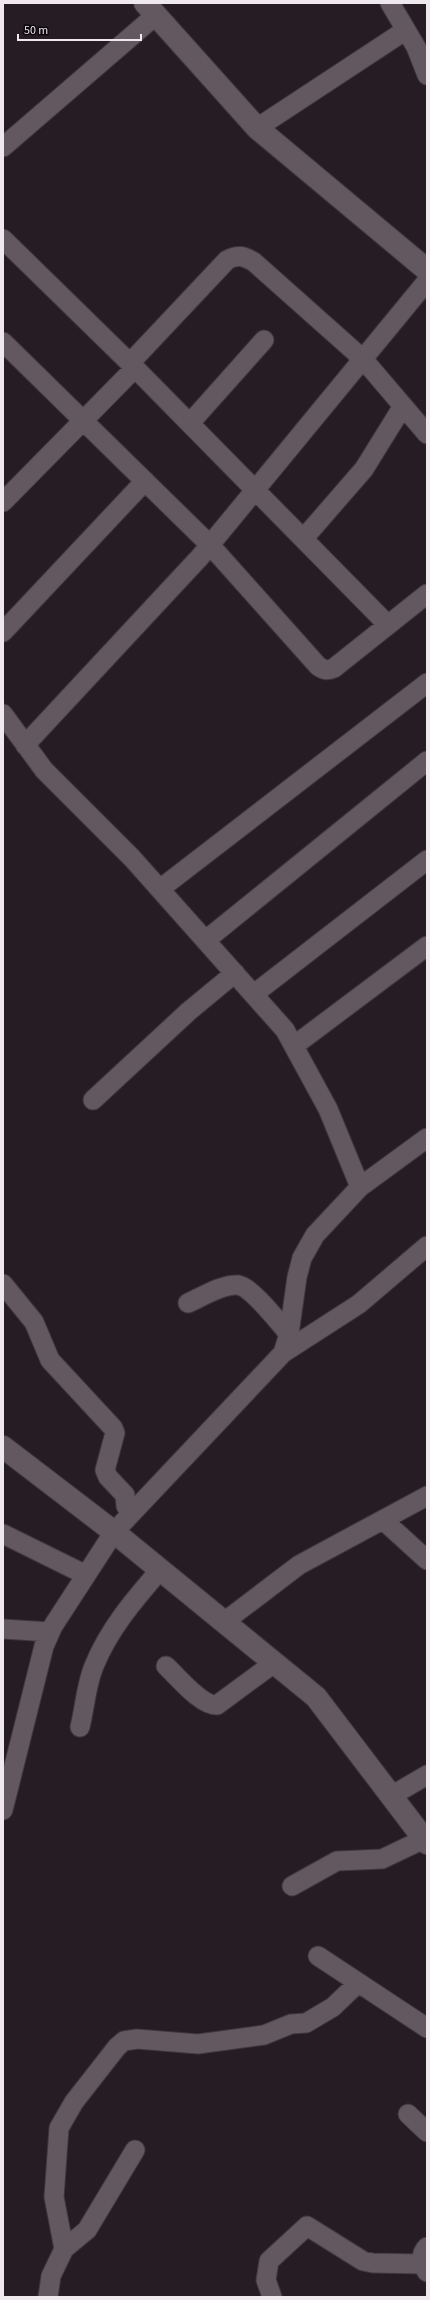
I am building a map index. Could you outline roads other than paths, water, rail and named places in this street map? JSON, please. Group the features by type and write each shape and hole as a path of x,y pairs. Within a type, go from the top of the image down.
{"main road":[{"path":"150,9 257,128 427,270"},
{"path":"3,1446 114,1532 316,1697 426,1841"}],"street":[{"path":"390,3 425,65"},
{"path":"3,147 150,9"},
{"path":"257,128 406,30"},
{"path":"3,239 256,489 388,625"},
{"path":"3,502 83,420 227,260 236,255 245,256 254,262 363,359 427,434"},
{"path":"25,745 210,545 427,281"},
{"path":"190,423 264,340"},
{"path":"3,342 210,545 318,666 323,669 329,670 334,668 427,594"},
{"path":"304,538 364,470 403,406"},
{"path":"3,632 145,481"},
{"path":"160,889 427,683"},
{"path":"3,714 56,784 132,858 285,1030 295,1045 328,1109 360,1187"},
{"path":"206,940 427,761"},
{"path":"254,994 427,860"},
{"path":"295,1045 427,946"},
{"path":"93,1100 189,1011 235,973"},
{"path":"283,1353 289,1334 297,1277 302,1258 315,1235 360,1187 427,1138"},
{"path":"3,1810 44,1646 50,1632 114,1532 283,1353 359,1304 427,1246"},
{"path":"3,1284 32,1318 50,1360 113,1428 115,1433 105,1470 108,1477 123,1493 126,1506 132,1513"},
{"path":"188,1303 226,1286 239,1285 249,1290 289,1334"},
{"path":"224,1622 299,1565 427,1496"},
{"path":"383,1520 427,1560"},
{"path":"3,1534 86,1575"},
{"path":"80,1727 94,1667 106,1643 120,1616 160,1570"},
{"path":"3,1630 50,1632"},
{"path":"166,1666 210,1705 216,1705 274,1663"},
{"path":"391,1796 427,1775"},
{"path":"292,1886 337,1861 382,1859 426,1841"},
{"path":"318,1956 427,2028"},
{"path":"64,2249 54,2197 59,2128 74,2102 117,2047 124,2041 137,2039 198,2044 264,2035 291,2024 306,2023 334,2007 358,1983"},
{"path":"408,2114 427,2132"},
{"path":"48,2297 51,2276 64,2249 87,2230 135,2150"},
{"path":"272,2297 266,2280 269,2261 307,2226 363,2261 372,2263 425,2261"}]}
